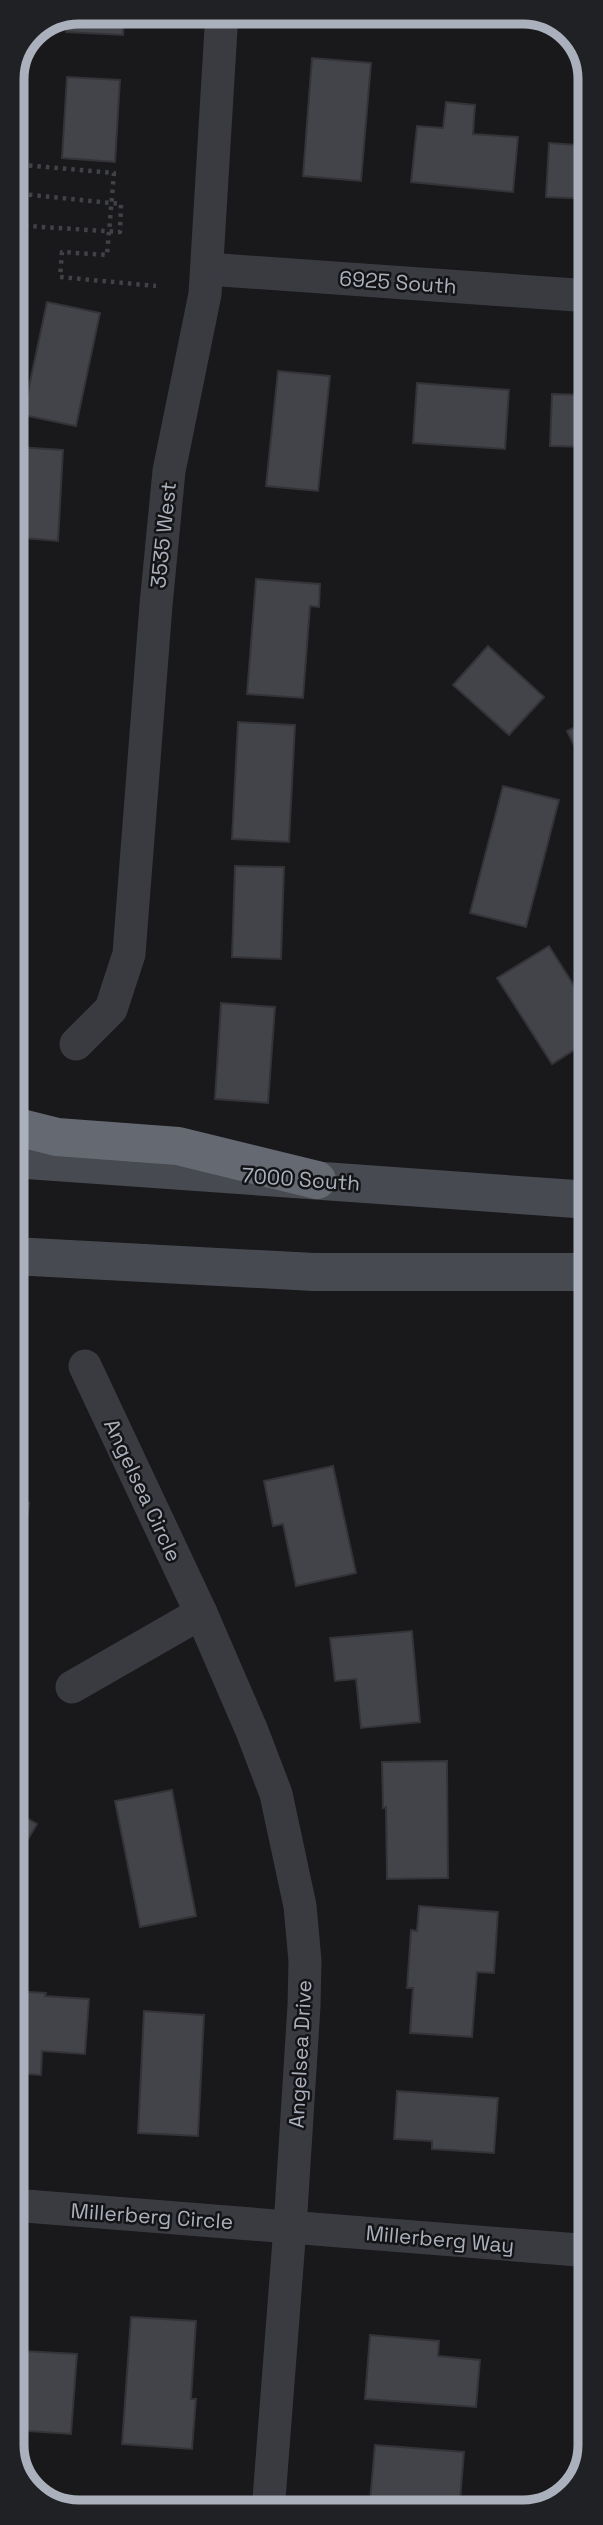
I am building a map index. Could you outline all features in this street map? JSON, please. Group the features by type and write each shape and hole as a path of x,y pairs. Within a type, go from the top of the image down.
{"highway":[{"path":"25,1129 57,1137 178,1146 317,1180"}],"main road":[{"name":"7000 South","path":"25,1160 578,1199"},
{"path":"25,1257 314,1272 578,1272"}],"street":[{"name":"3535 West","path":"76,1044 111,1009 129,954 169,471 205,294 221,24"},
{"name":"6925 South","path":"207,269 578,295"},
{"name":"Angelsea Circle","path":"85,1366 201,1613"},
{"path":"72,1687 201,1613"},
{"name":"Angelsea Drive","path":"201,1613 276,1794 300,1906 305,1961 290,2227 269,2500"},
{"name":"Millerberg Circle","path":"25,2206 290,2227"},
{"name":"Millerberg Way","path":"290,2227 578,2250"}],"path":[{"path":"25,165 114,173 107,256 62,252 60,277 156,286"},
{"path":"25,194 121,204 120,232 25,226"}],"building":[{"path":"80,24 123,24 123,35 66,32 66,27"},
{"path":"312,58 371,63 361,181 303,176"},
{"path":"67,77 120,80 115,162 62,158"},
{"path":"446,102 475,105 473,134 518,137 513,192 411,182 417,126 443,128"},
{"path":"549,143 578,145 578,198 546,197"},
{"path":"47,302 100,313 76,426 25,415"},
{"path":"278,371 330,376 318,491 266,486"},
{"path":"417,383 509,390 505,449 413,443"},
{"path":"552,394 578,395 578,447 550,446"},
{"path":"25,448 63,450 58,541 25,538"},
{"path":"256,579 320,584 319,607 310,606 303,698 247,694"},
{"path":"488,646 544,697 509,735 453,685"},
{"path":"238,722 295,725 289,842 232,839"},
{"path":"578,726 578,753 567,731"},
{"path":"503,786 559,800 526,927 470,913"},
{"path":"235,866 284,867 281,959 232,957"},
{"path":"549,946 578,992 578,1048 552,1064 497,978"},
{"path":"221,1003 275,1007 268,1103 215,1099"},
{"path":"333,1466 356,1573 296,1586 283,1524 273,1526 264,1481"},
{"path":"25,1503 29,1503 25,1533"},
{"path":"412,1631 420,1722 361,1728 356,1679 335,1681 330,1638"},
{"path":"447,1761 448,1878 387,1879 382,1762"},
{"path":"172,1790 196,1916 140,1927 115,1801"},
{"path":"25,1817 37,1824 25,1844"},
{"path":"419,1906 498,1912 494,1973 477,1972 472,2037 410,2033 413,1988 407,1988 411,1930 417,1931"},
{"path":"25,1992 89,1999 85,2054 42,2051 41,2075 25,2074"},
{"path":"144,2011 204,2015 198,2136 138,2133"},
{"path":"397,2091 498,2098 494,2153 432,2149 432,2141 394,2139"},
{"path":"131,2317 196,2321 191,2399 196,2399 192,2449 122,2444"},
{"path":"370,2335 439,2341 438,2356 480,2360 476,2407 365,2399"},
{"path":"25,2351 77,2354 71,2434 25,2431"},
{"path":"375,2445 464,2452 460,2500 370,2500"}]}
